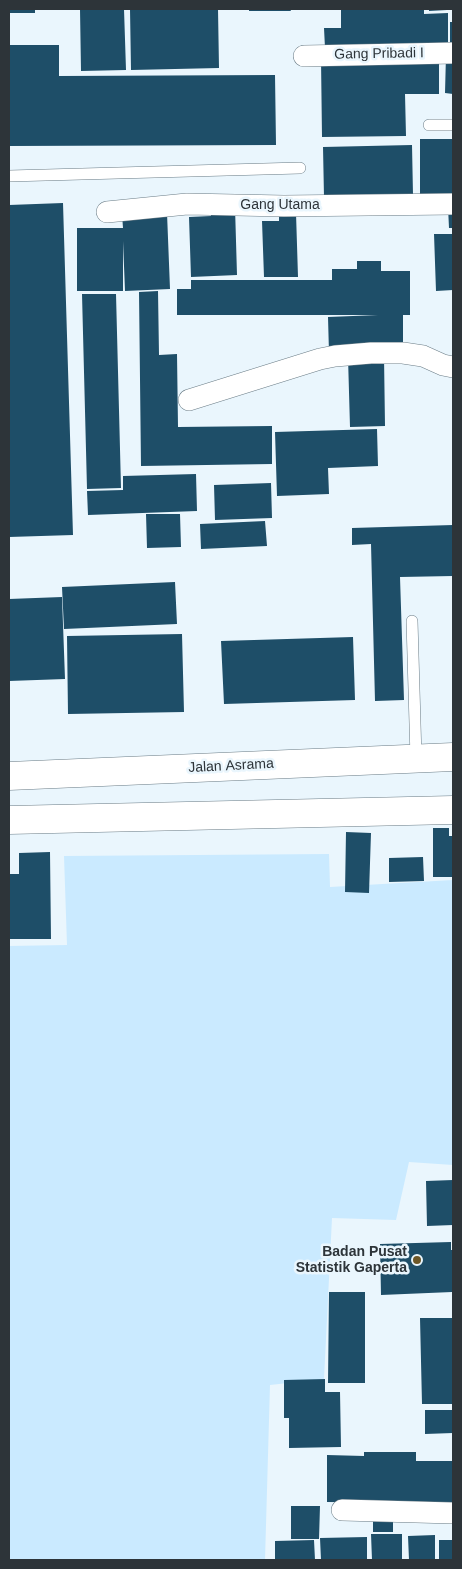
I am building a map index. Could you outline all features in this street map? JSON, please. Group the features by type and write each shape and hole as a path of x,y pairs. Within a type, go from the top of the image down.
{"highway":[{"name":"Jalan Asrama","path":"9,776 453,757"},
{"path":"9,820 453,810"}],"street":[{"name":"Gang Pribadi I","path":"304,56 453,53"},
{"name":"Gang Utama","path":"108,212 187,204 284,206 453,204"},
{"path":"189,400 335,356 404,353 422,356 442,365 453,367"},
{"path":"342,1510 453,1513"}],"lane":[{"path":"429,125 453,125"},
{"path":"9,176 300,168"},
{"path":"412,621 416,758"}],"shaded area":[{"path":"329,854 330,887 453,880 453,1165 409,1162 396,1220 332,1218 324,1379 270,1385 265,1560 9,1560 9,946 67,945 64,856"}],"building":[{"path":"9,9 35,9 35,13 9,13"},
{"path":"80,9 124,9 126,70 81,71"},
{"path":"130,9 218,9 219,68 131,70"},
{"path":"249,9 290,9 291,11 249,11"},
{"path":"341,9 424,9 424,14 448,13 448,46 325,48 324,28 341,28"},
{"path":"429,9 447,9 447,10 429,11"},
{"path":"450,22 453,22 453,49 450,48"},
{"path":"9,45 59,45 59,76 275,75 276,145 9,146"},
{"path":"446,55 453,55 453,94 445,93"},
{"path":"439,58 439,94 405,94 406,136 322,137 321,59"},
{"path":"420,139 453,139 453,194 420,194"},
{"path":"412,145 413,195 324,197 323,147"},
{"path":"63,203 73,535 9,537 9,205"},
{"path":"235,207 237,275 191,277 189,217 211,216 211,208"},
{"path":"448,207 453,207 453,228 449,228"},
{"path":"167,213 170,289 125,291 123,241 123,291 77,291 77,228 123,228 122,214"},
{"path":"279,213 296,213 298,277 264,277 262,221 279,221"},
{"path":"434,234 453,234 453,290 436,291"},
{"path":"357,261 381,261 381,271 410,271 410,315 403,315 403,352 329,353 328,317 378,315 177,315 177,289 191,289 191,280 332,280 332,269 357,269"},
{"path":"158,291 159,355 177,354 178,427 272,426 272,464 141,466 139,292"},
{"path":"82,294 116,294 121,488 87,489"},
{"path":"384,356 385,426 350,427 348,357"},
{"path":"377,429 378,466 328,468 329,494 277,496 275,432"},
{"path":"196,474 197,511 88,515 87,491 123,490 123,476"},
{"path":"271,483 272,518 215,520 214,485"},
{"path":"146,514 180,514 181,547 147,548"},
{"path":"265,521 267,546 201,549 200,524"},
{"path":"453,525 453,576 400,577 404,700 375,701 371,544 352,545 352,528"},
{"path":"175,582 177,624 64,629 62,587"},
{"path":"62,597 65,679 9,681 9,599"},
{"path":"182,634 184,712 68,714 67,636"},
{"path":"353,637 355,700 224,704 221,641"},
{"path":"433,828 449,828 449,836 453,836 453,877 433,877"},
{"path":"346,832 371,833 369,893 345,892"},
{"path":"50,852 51,939 9,939 9,874 19,874 19,853"},
{"path":"423,857 424,881 389,882 389,858"},
{"path":"453,1180 453,1225 427,1226 426,1181"},
{"name":"Badan Pusat Statistik Gaperta","path":"451,1242 451,1250 453,1250 452,1292 381,1295 380,1244"},
{"path":"329,1292 365,1292 365,1383 328,1383"},
{"path":"420,1318 453,1318 453,1404 422,1404"},
{"path":"325,1379 325,1392 340,1392 341,1447 289,1448 289,1418 284,1418 284,1380"},
{"path":"425,1410 453,1410 453,1433 425,1434"},
{"path":"364,1452 416,1452 416,1461 453,1461 453,1503 327,1502 327,1455 364,1456"},
{"path":"291,1506 320,1506 319,1539 291,1539"},
{"path":"373,1514 393,1514 393,1532 373,1532"},
{"path":"371,1534 402,1534 402,1560 372,1560"},
{"path":"435,1535 435,1560 409,1560 408,1536"},
{"path":"367,1537 367,1560 321,1560 320,1538"},
{"path":"314,1540 315,1560 275,1560 275,1541"},
{"path":"439,1540 453,1540 453,1560 439,1560"}],"place":[{"name":"Badan Pusat Statistik Gaperta","path":"417,1260"}]}
